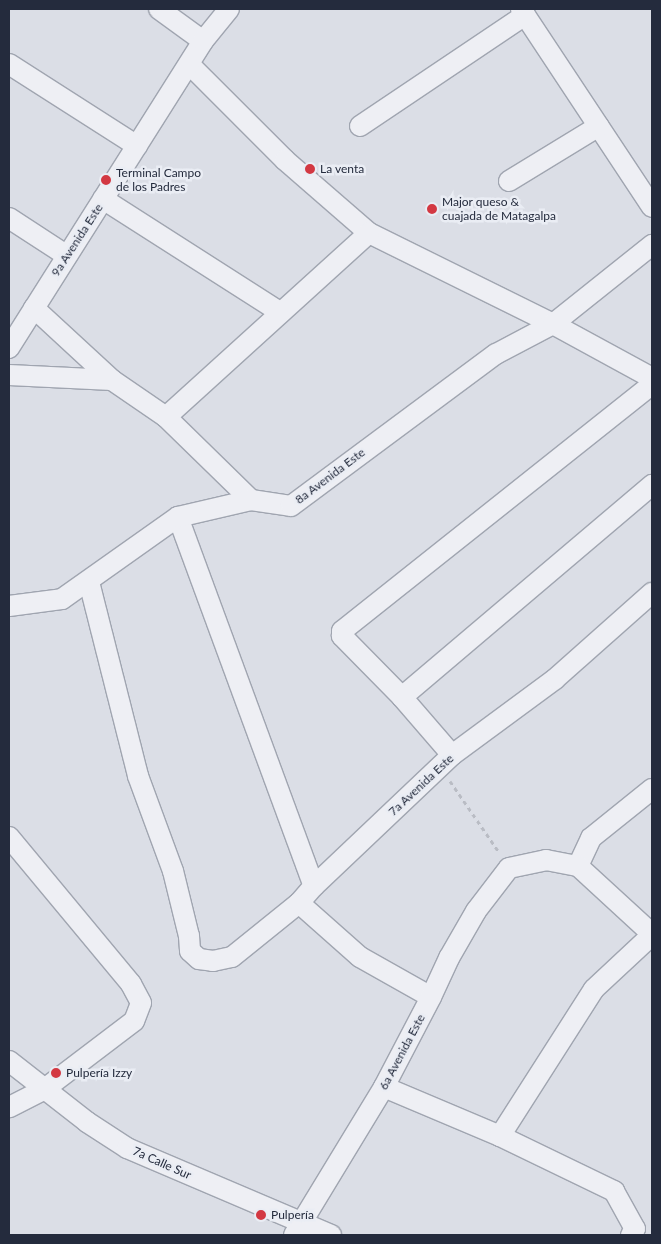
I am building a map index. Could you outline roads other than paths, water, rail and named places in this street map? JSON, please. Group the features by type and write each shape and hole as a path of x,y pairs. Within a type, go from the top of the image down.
{"street":[{"path":"159,9 203,41"},
{"name":"9a Avenida Este","path":"9,348 203,41 229,9"},
{"path":"360,126 523,12 652,207"},
{"path":"9,64 137,146"},
{"path":"189,64 285,160 369,232 553,324 652,378"},
{"path":"509,181 599,126"},
{"path":"103,199 281,313"},
{"path":"9,218 66,255"},
{"path":"166,417 369,232"},
{"name":"8a Avenida Este","path":"9,606 62,599 89,582 178,516 251,500 290,506 496,354 553,324 652,245"},
{"path":"34,308 112,380 166,417 251,500"},
{"path":"9,375 112,380"},
{"path":"446,761 402,697 342,636 342,631 652,384"},
{"path":"402,697 652,485"},
{"path":"178,516 314,886"},
{"name":"7a Avenida Este","path":"89,582 138,776 173,871 189,936 190,951 199,959 212,961 232,958 299,903 314,886 446,761 555,680 652,593"},
{"path":"500,1136 594,989 652,934 578,866 591,838 652,789"},
{"path":"9,837 131,984 141,1003 134,1020 44,1090 9,1107"},
{"name":"6a Avenida Este","path":"297,1229 384,1087 432,997 449,958 476,912 509,868 546,860 578,866"},
{"path":"299,903 360,956 432,997"},
{"name":"7a Calle Sur","path":"9,1061 87,1122 127,1148 297,1229 331,1235"},
{"path":"384,1087 500,1136 614,1192 635,1229 631,1235"}],"place":[{"name":"La venta","path":"310,169"},
{"name":"Terminal Campo de los Padres","path":"106,180"},
{"name":"Major queso & cuajada de Matagalpa","path":"432,209"},
{"name":"Pulpería Izzy","path":"56,1073"},
{"name":"Pulpería","path":"261,1215"}]}
